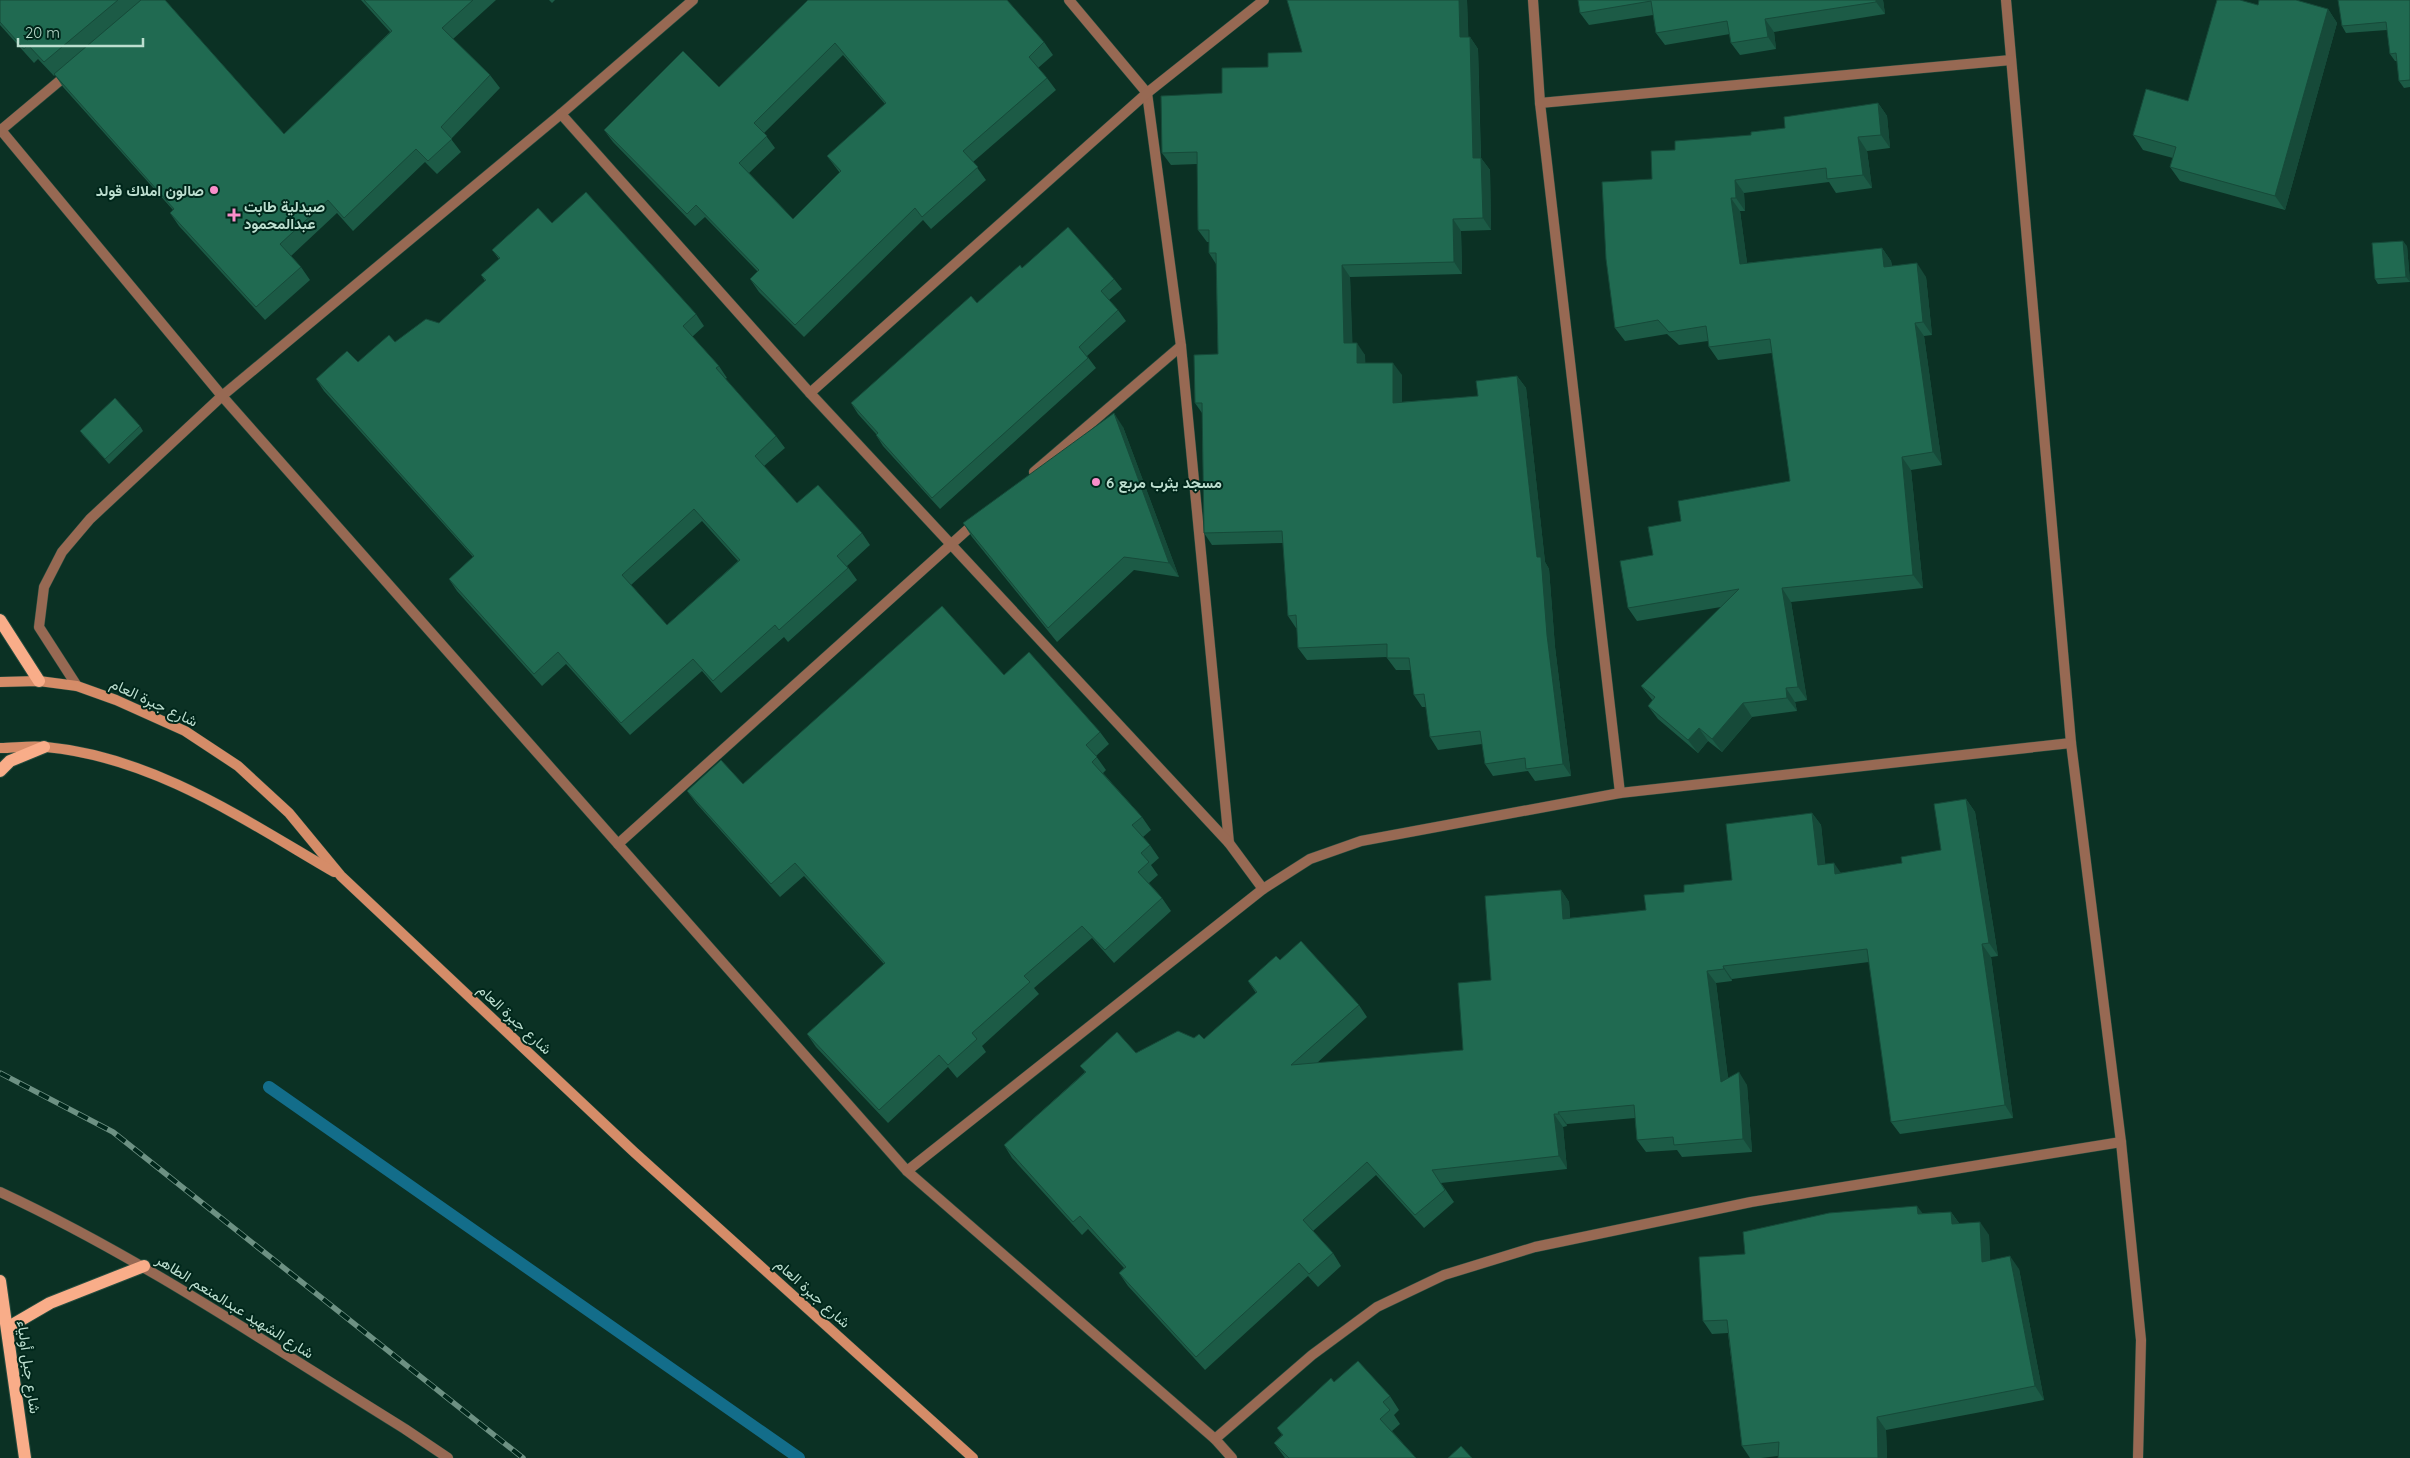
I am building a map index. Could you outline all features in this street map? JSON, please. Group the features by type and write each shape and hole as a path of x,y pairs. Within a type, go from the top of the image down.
{"main road":[{"path":"0,620 39,681"},
{"name":"شارع جبرة العام","path":"0,682 39,681 77,686 116,700 185,731 238,766 289,813 341,876 634,1152 973,1458"},
{"path":"0,770 10,761 44,747"},
{"path":"0,748 44,747 99,755 158,775 211,801 341,876"},
{"path":"7,1328 50,1303 144,1266"},
{"name":"شارع جبل أولياء","path":"0,1281 25,1458"}],"street":[{"path":"77,686 39,627 44,587 62,552 90,519 222,396 561,114 693,0"},
{"path":"1068,0 1147,93 1180,346 1229,844"},
{"path":"810,393 1147,93 1264,0"},
{"path":"1533,0 1540,103 1620,793"},
{"path":"2006,0 2071,743 2121,1142 2142,1340 2138,1458"},
{"path":"1540,103 2011,60"},
{"path":"75,68 1,129 222,396 907,1172 1215,1439 1232,1458"},
{"path":"561,114 810,393 1229,844 1263,889"},
{"path":"1025,480 1180,346"},
{"path":"618,844 988,512"},
{"path":"907,1172 1263,889 1310,859 1361,841 1620,793 2071,743"},
{"path":"1215,1439 1312,1355 1377,1307 1444,1275 1535,1247 1751,1202 2121,1142"},
{"name":"شارع الشهيد عبدالمنعم الطاهر","path":"0,1192 58,1219 144,1266 405,1429 448,1458"}],"building":[{"path":"0,0 118,0 44,62 28,45 24,49 0,22"},
{"path":"141,0 165,0 284,134 392,31 364,0 473,0 442,28 490,75 441,127 452,139 428,161 416,149 344,218 328,200 280,244 301,267 256,307 170,213 174,209 54,74"},
{"path":"808,0 1007,0 1044,42 1029,57 1047,78 963,151 978,167 922,217 915,208 795,325 750,279 759,270 696,205 687,214 604,130 683,51 719,87","holes":["835,43 886,103 827,156 841,171 793,219 739,163 767,136 754,123"]},
{"path":"1287,0 1459,0 1460,37 1470,37 1473,158 1481,158 1483,218 1453,219 1454,262 1342,265 1344,343 1357,343 1357,363 1393,363 1393,403 1478,396 1476,381 1517,376 1537,557 1541,557 1547,635 1563,764 1526,769 1525,758 1485,764 1480,731 1430,737 1424,694 1414,695 1409,658 1387,658 1387,644 1298,648 1296,615 1288,616 1282,531 1204,533 1202,403 1195,403 1194,355 1218,354 1216,253 1209,253 1209,230 1198,230 1197,152 1162,153 1161,96 1222,93 1222,68 1268,67 1268,53 1302,52"},
{"path":"1578,0 1876,0 1876,2 1765,19 1768,37 1731,43 1727,21 1656,33 1651,1 1580,13"},
{"path":"2217,0 2240,0 2258,5 2259,0 2296,0 2328,9 2275,196 2170,167 2176,147 2133,135 2146,89 2188,101"},
{"path":"2338,0 2410,0 2410,80 2399,81 2396,53 2390,54 2386,22 2342,26"},
{"path":"1878,103 1881,135 1858,137 1863,175 1827,179 1826,168 1735,180 1736,198 1731,198 1740,264 1882,248 1884,267 1917,263 1923,322 1915,323 1933,452 1902,457 1913,575 1782,588 1798,687 1786,688 1787,698 1743,703 1712,739 1699,728 1688,740 1648,706 1655,697 1641,686 1739,589 1628,608 1620,561 1653,555 1648,527 1681,521 1678,501 1790,481 1770,339 1709,347 1706,326 1669,332 1658,320 1615,328 1606,259 1602,182 1652,179 1651,151 1675,150 1675,141 1751,135 1751,132 1785,128 1784,117"},
{"path":"586,192 696,314 683,326 719,366 716,368 776,436 755,456 797,503 818,485 862,533 837,556 848,568 779,630 775,625 713,681 693,659 621,723 558,652 534,674 449,579 474,556 316,379 347,351 358,362 389,335 395,342 426,319 439,323 486,280 481,275 500,258 492,250 538,208 552,223","holes":["694,509 740,560 667,625 622,575"]},
{"path":"1068,227 1114,279 1101,291 1118,310 1079,347 1088,358 932,498 876,435 878,433 851,403 971,296 977,303 1020,265 1022,268"},
{"path":"2403,241 2406,277 2375,279 2372,243"},
{"path":"115,398 140,426 105,459 80,431"},
{"name":"مسجد يثرب مربع 6","path":"1114,413 1169,563 1124,557 1048,628 963,523"},
{"path":"942,606 1004,675 1029,652 1100,732 1086,745 1097,757 1092,762 1142,817 1132,825 1150,845 1141,853 1149,862 1138,872 1162,898 1105,950 1082,926 1024,976 1030,982 972,1033 977,1039 948,1065 939,1055 879,1110 807,1034 885,963 795,863 771,884 687,791 721,760 743,784"},
{"path":"1966,799 1989,943 1982,944 2005,1105 1891,1122 1867,949 1723,966 1724,969 1707,971 1721,1082 1739,1072 1743,1139 1674,1145 1673,1137 1637,1140 1634,1105 1558,1112 1559,1114 1554,1114 1559,1156 1432,1170 1445,1190 1415,1215 1367,1162 1303,1220 1333,1253 1309,1274 1299,1263 1196,1357 1119,1273 1126,1267 1080,1216 1073,1222 1004,1145 1086,1072 1080,1066 1117,1032 1136,1053 1178,1031 1194,1038 1199,1034 1204,1039 1257,992 1248,981 1276,956 1280,960 1301,941 1359,1005 1291,1065 1463,1050 1458,983 1491,980 1485,896 1561,890 1563,919 1646,910 1644,895 1684,892 1684,885 1732,880 1726,824 1812,813 1818,865 1834,863 1835,874 1902,863 1901,857 1941,850 1934,804"},
{"path":"1917,1206 1918,1214 1951,1212 1952,1224 1980,1222 1982,1262 2010,1256 2035,1386 1877,1417 1878,1458 1778,1458 1779,1442 1742,1446 1727,1320 1703,1321 1699,1257 1745,1254 1743,1232 1829,1213"},
{"path":"1358,1361 1390,1396 1383,1402 1390,1410 1380,1419 1416,1458 1289,1458 1274,1443 1283,1435 1277,1428 1331,1378 1334,1382"},
{"path":"1461,1446 1472,1458 1448,1458"}],"waterway":[{"path":"269,1087 799,1458"}],"railway":[{"path":"0,1073 113,1132 523,1458"}],"place":[{"name":"صالون املاك قولد","path":"214,190"},
{"name":"صيدلية طابت عبدالمحمود","path":"234,215"},
{"name":"مسجد يثرب مربع 6","path":"1096,482"}]}
